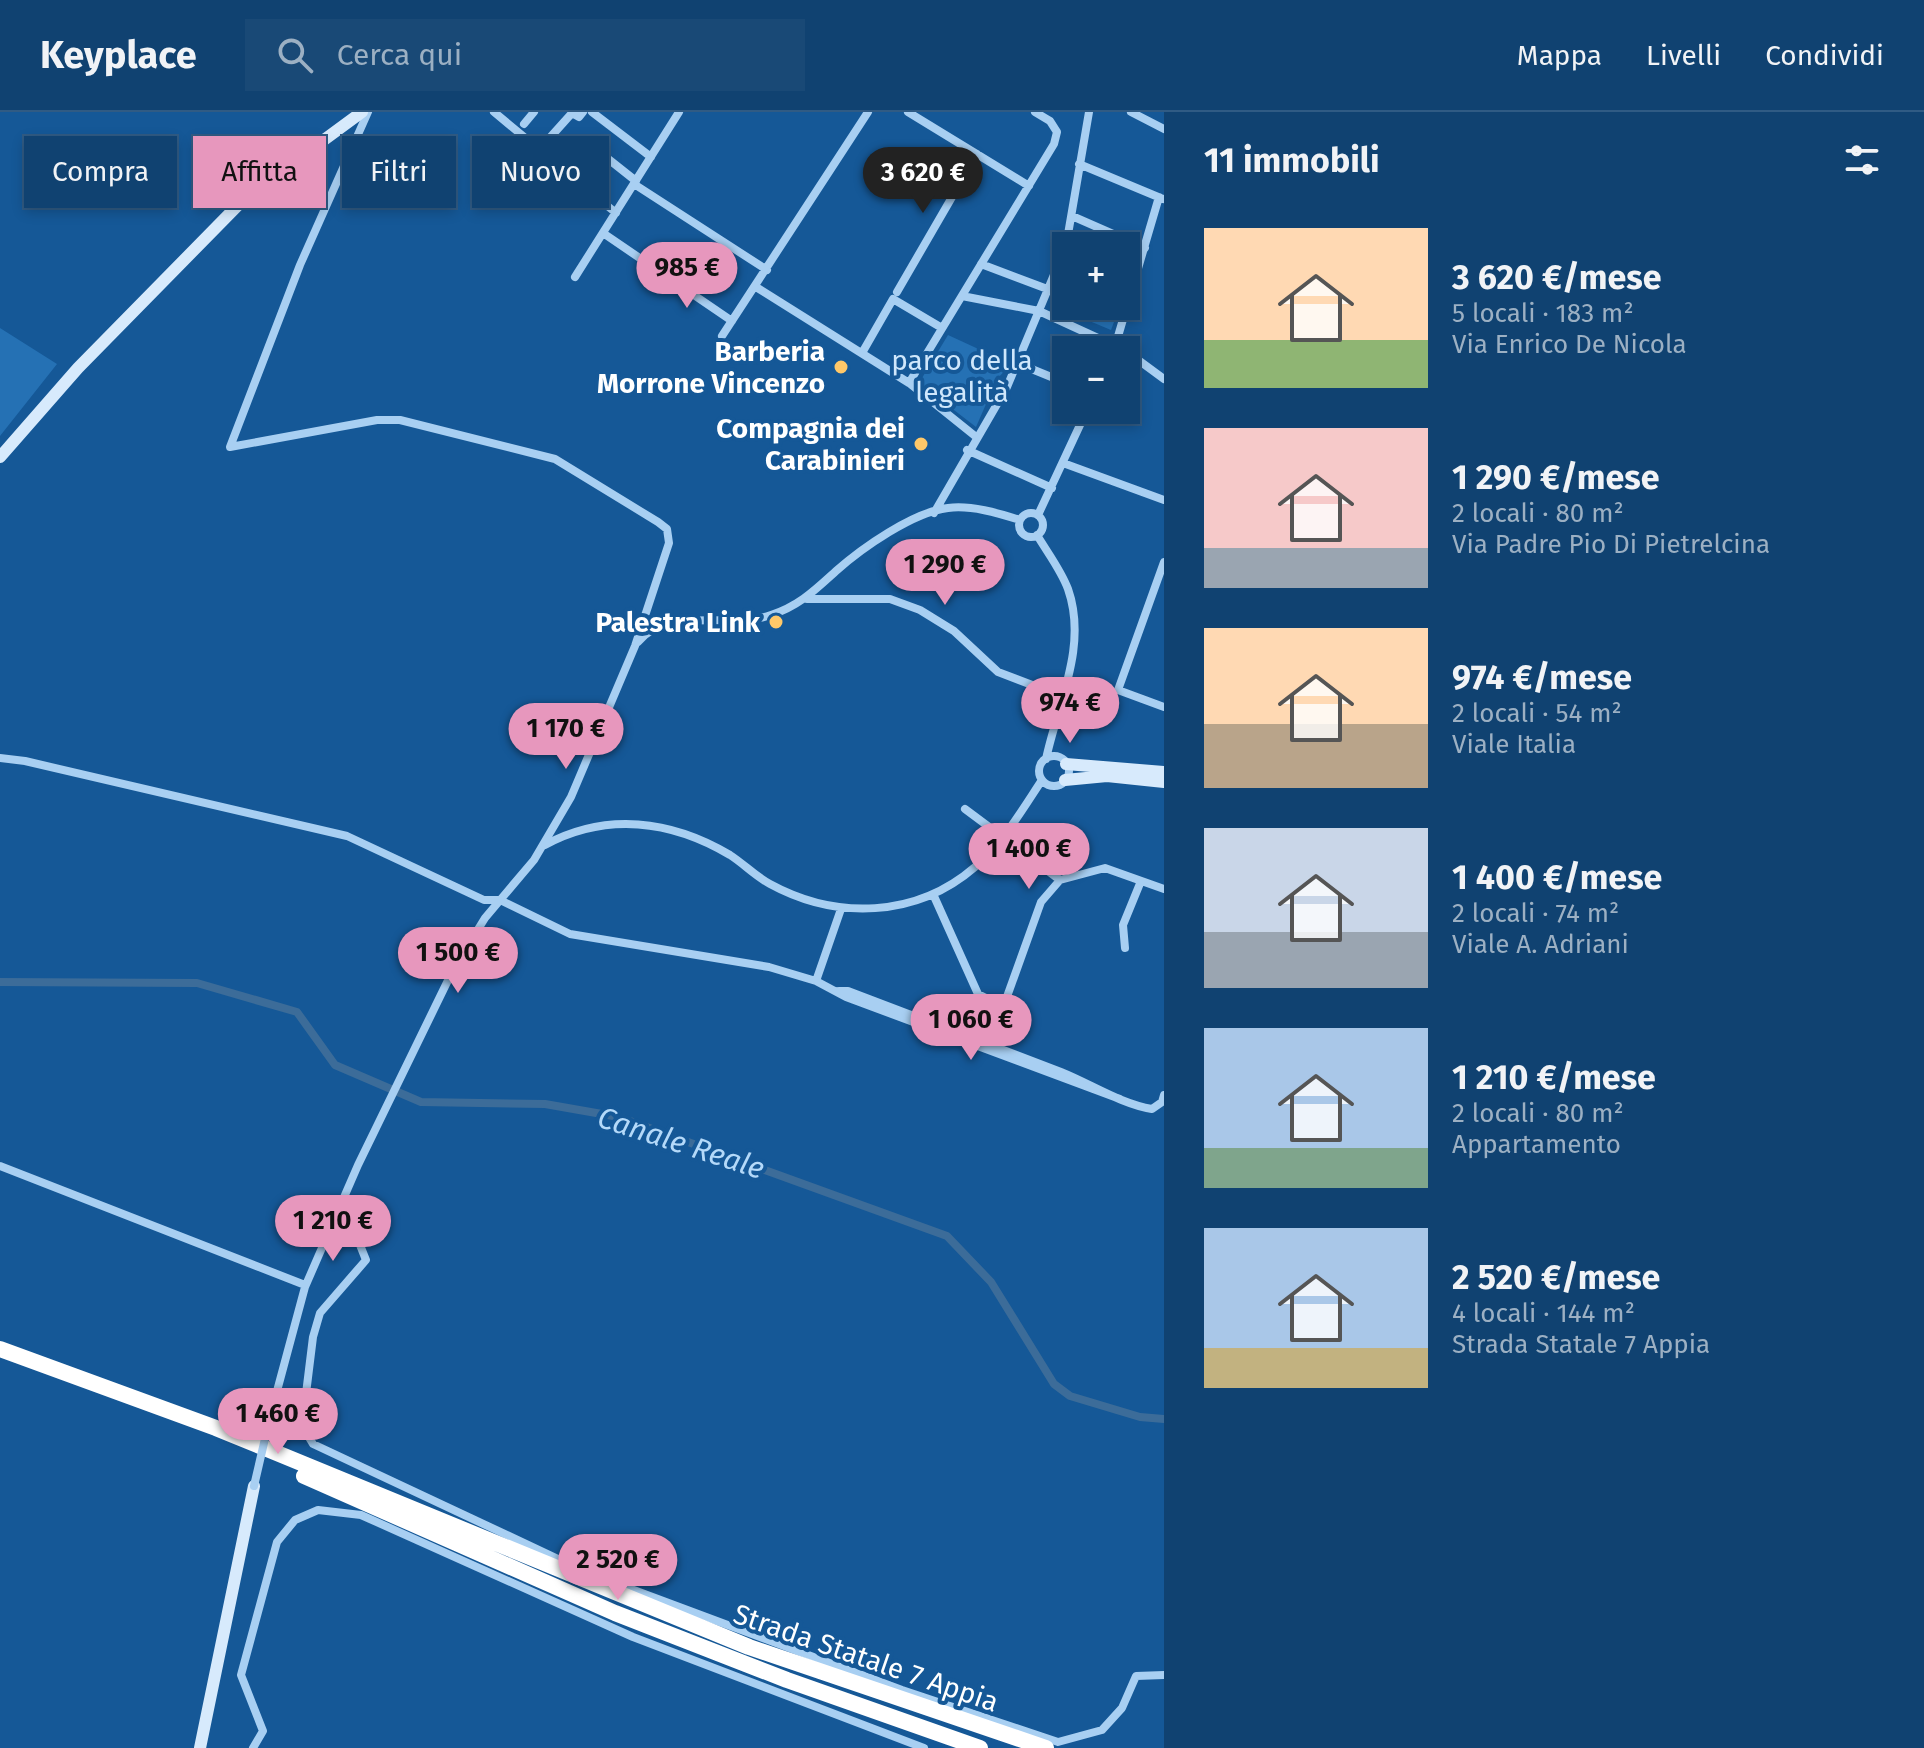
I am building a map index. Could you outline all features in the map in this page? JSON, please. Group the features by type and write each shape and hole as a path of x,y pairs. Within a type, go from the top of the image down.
{"highway":[{"name":"Strada Statale 7 Appia","path":"0,1349 216,1428 749,1647 1046,1748"},
{"name":"Strada Statale 7 Appia","path":"0,1359 212,1438 615,1613 787,1680 980,1748"}],"street":[{"path":"0,457 78,368 245,198 362,112"},
{"path":"200,1748 254,1486 305,1285 397,1078 453,970 500,900 542,847 578,783 635,646 669,543 667,529 555,459 400,420 377,420 230,447 300,265 368,112"},
{"path":"494,112 616,213"},
{"path":"524,124 534,112"},
{"path":"551,136 572,113 579,117 583,112"},
{"path":"592,112 651,157"},
{"path":"575,277 679,112"},
{"path":"908,112 1029,186"},
{"path":"909,383 1054,144 1057,132 1050,121 1035,112"},
{"path":"1069,232 1089,112"},
{"path":"1131,112 1143,115 1164,129"},
{"path":"722,336 866,113"},
{"path":"897,292 977,154"},
{"path":"609,160 635,182 767,270"},
{"path":"1079,164 1162,198 1145,248 1123,336"},
{"path":"1072,216 1145,248"},
{"path":"603,233 732,321"},
{"path":"981,264 1050,290"},
{"path":"934,513 975,436 1007,387 1052,284"},
{"path":"756,287 909,383 975,436"},
{"path":"962,296 1039,311 1092,336"},
{"path":"862,353 893,299 942,328"},
{"path":"1140,362 1163,376"},
{"path":"1017,363 1052,377"},
{"path":"1038,515 1081,424"},
{"path":"967,450 1052,488"},
{"path":"1063,463 1164,500"},
{"path":"635,646 647,630 667,622 738,623 770,616 807,599 874,542 946,508 976,509 1020,520"},
{"path":"1020,520 1029,513 1038,515 1043,523 1037,535"},
{"path":"542,847 573,830 603,823 673,829 731,856 767,883 797,897 841,909 898,906 933,894 974,868 1003,838 1042,780 1039,767 1046,759 1074,656 1074,609 1067,585 1037,535 1022,532 1020,520"},
{"path":"1164,562 1118,690 1164,707"},
{"path":"807,599 890,599 920,610 954,631 998,672 1061,696"},
{"path":"1046,759 1059,757 1066,764 1164,772"},
{"path":"0,758 25,761 347,836 484,900 500,900 534,919 599,941 769,967 816,981 860,1002 1120,1099 1152,1109 1162,1102 1164,1095"},
{"path":"1065,780 1066,764"},
{"path":"1042,780 1051,785 1065,780 1107,776 1164,782"},
{"path":"965,809 1060,880"},
{"path":"990,1044 1041,902 1060,880 1105,868 1164,889"},
{"path":"1125,948 1123,925 1141,881"},
{"path":"933,894 978,994 1004,1007"},
{"path":"816,981 841,909"},
{"path":"838,991 848,991 990,1044 1120,1099"},
{"path":"0,1166 305,1285"},
{"path":"333,1223 360,1245 366,1260 320,1313 313,1337 302,1426 313,1444 331,1455 606,1580 902,1690 1058,1742 1102,1730 1122,1708 1136,1676 1164,1675"},
{"path":"253,1748 263,1731 241,1675 277,1542 295,1520 318,1510 361,1515 633,1637 924,1748"}],"green space":[{"path":"1087,320 1115,320 1111,330"},
{"path":"0,328 57,364 0,436"},
{"name":"parco della legalità","path":"948,335 1011,364 997,379 976,427 919,383"}],"waterway":[{"name":"Canale Reale","path":"0,982 197,983 297,1012 335,1065 421,1102 545,1104 619,1117 947,1236 991,1282 1054,1384 1070,1396 1140,1417 1164,1419"}],"place":[{"name":"Barberia Morrone Vincenzo","path":"841,367"},
{"name":"Compagnia dei Carabinieri","path":"921,444"},
{"name":"Palestra Link","path":"776,622"}]}
